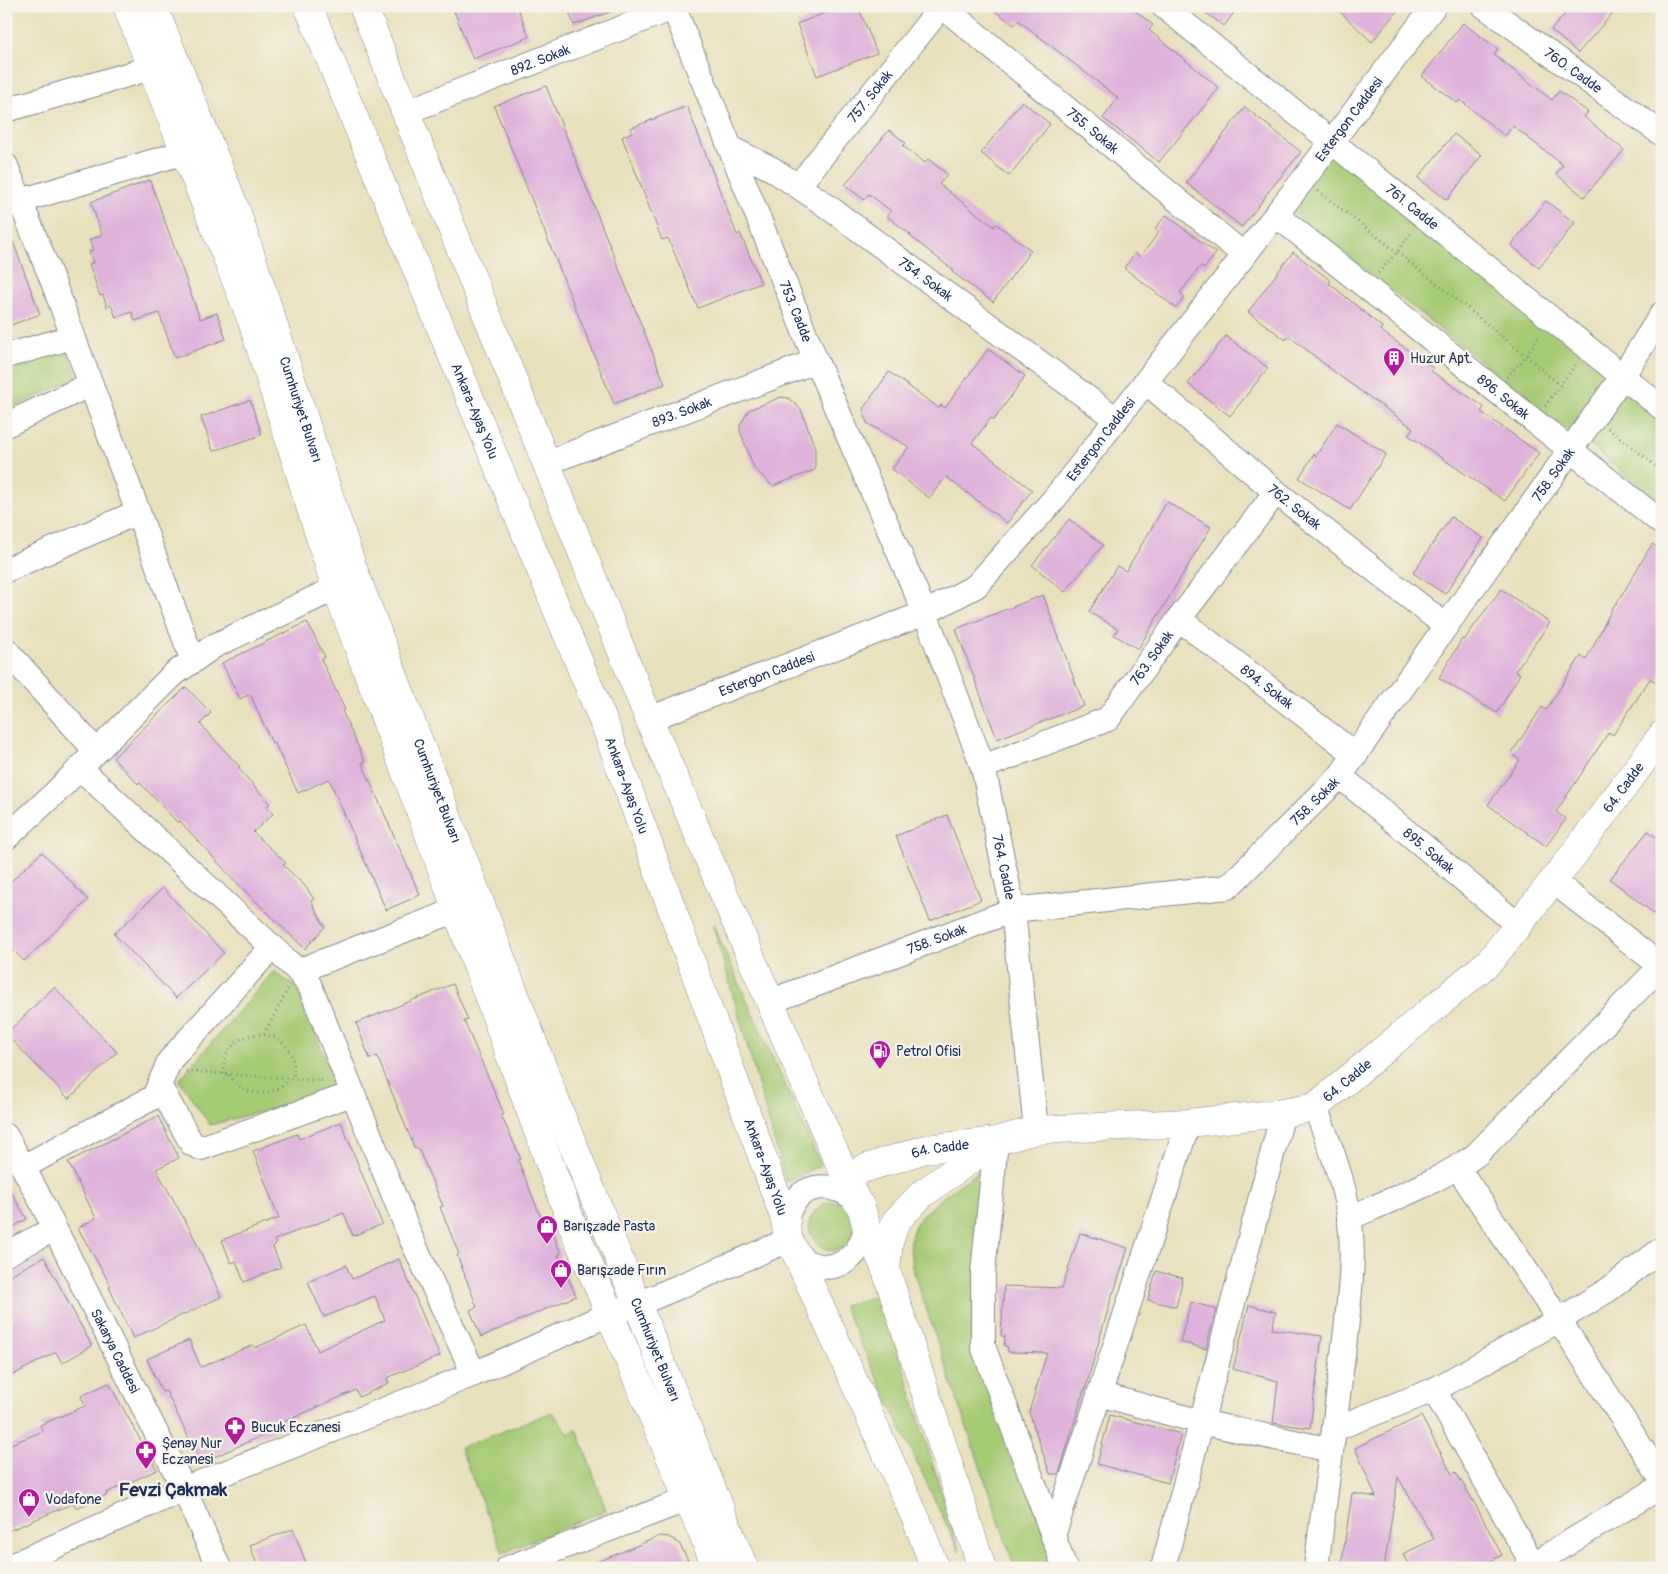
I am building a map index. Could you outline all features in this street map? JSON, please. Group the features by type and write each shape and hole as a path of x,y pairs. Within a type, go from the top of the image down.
{"main road":[{"name":"Cumhuriyet Bulvarı","path":"127,6 252,321 347,584 457,910 573,1227 717,1568"},
{"name":"Cumhuriyet Bulvarı","path":"152,6 236,213 347,584 744,1568"},
{"name":"Ankara-Ayaş Yolu","path":"308,6 606,728 790,1239 918,1521 935,1568"},
{"path":"363,6 649,719 847,1183 861,1207 867,1233 886,1270 982,1568"},
{"name":"64. Cadde","path":"847,1183 926,1149 996,1141 1036,1130 1188,1123 1283,1113 1315,1107 1489,962 1659,743"},
{"path":"886,1270 888,1242 896,1221 922,1194 996,1141"}],"street":[{"name":"757. Sokak","path":"798,186 942,6"},
{"name":"755. Sokak","path":"942,6 1244,255"},
{"name":"761. Cadde","path":"1162,6 1662,408"},
{"name":"Estergon Caddesi","path":"649,719 924,613 976,586 1055,498 1276,215 1434,6"},
{"name":"760. Cadde","path":"1484,6 1662,134"},
{"name":"892. Sokak","path":"406,112 673,7"},
{"name":"753. Cadde","path":"673,7 816,361 924,613"},
{"path":"6,110 151,68"},
{"name":"754. Sokak","path":"730,148 772,169 798,186 1116,419"},
{"path":"13,203 185,152"},
{"path":"6,166 13,203 73,337 193,661"},
{"name":"896. Sokak","path":"1276,215 1662,523"},
{"name":"758. Sokak","path":"769,1002 1012,910 1228,887 1340,776 1356,755 1622,377 1662,314"},
{"path":"6,356 73,337"},
{"name":"893. Sokak","path":"546,463 816,361"},
{"name":"762. Sokak","path":"1146,382 1276,492 1446,626"},
{"path":"6,425 91,384"},
{"name":"763. Sokak","path":"983,767 1108,719 1179,619 1276,492"},
{"path":"6,570 138,512"},
{"path":"6,838 80,768 174,674 214,646 347,584"},
{"name":"764. Cadde","path":"924,613 983,767 1012,910 1036,1130"},
{"name":"894. Sokak","path":"1179,619 1356,755"},
{"path":"6,650 96,751"},
{"path":"80,768 298,971 310,986 411,1238 474,1374"},
{"name":"895. Sokak","path":"1340,776 1518,925"},
{"path":"1350,1218 1433,1181 1458,1168 1476,1154 1662,966 1553,881"},
{"path":"298,971 457,910"},
{"path":"22,1167 154,1097 170,1060 272,947"},
{"path":"162,1077 192,1144 201,1148 350,1089"},
{"path":"1315,1107 1337,1164 1345,1191 1350,1218 1352,1270 1333,1440 1316,1568"},
{"path":"1163,1568 1283,1113"},
{"path":"1053,1536 1188,1123"},
{"name":"Sakarya Caddesi","path":"6,1136 184,1489 219,1568"},
{"path":"996,1141 983,1273 983,1346 1065,1568"},
{"path":"1458,1168 1662,1480"},
{"path":"847,1183 807,1191 797,1199 789,1210 790,1239 807,1262 820,1266 834,1266 847,1260 858,1251 867,1233 896,1221"},
{"path":"6,1254 54,1229"},
{"path":"6,1568 184,1489 474,1374 609,1314 638,1304 790,1239"},
{"path":"1099,1394 1202,1422 1333,1440 1434,1390 1559,1320 1608,1290 1662,1249"},
{"path":"1434,1390 1532,1567 1662,1486"},
{"path":"508,1568 688,1499"}],"path":[{"path":"1316,190 1397,252 1560,385"},
{"path":"1367,288 1376,274 1397,252 1425,217"},
{"path":"1495,390 1526,356 1552,319"},
{"path":"1534,421 1588,349"},
{"path":"1594,416 1662,472 1658,485 1661,496"},
{"path":"264,1034 298,971"},
{"path":"224,1074 224,1060 230,1049 248,1035 264,1034 282,1042 290,1051 293,1059 294,1079"},
{"path":"162,1077 229,1074 294,1079 350,1089"},
{"path":"229,1074 235,1084 246,1091 259,1093 284,1085 289,1079"}],"green space":[{"path":"1331,152 1606,374 1568,431 1289,209"},
{"path":"64,344 78,377 6,411 6,362"},
{"path":"1623,390 1662,420 1662,506 1587,443"},
{"path":"713,925 821,1165 786,1182"},
{"path":"274,971 298,989 338,1091 210,1125 179,1080"},
{"path":"983,1169 973,1319 1057,1568 1015,1568 912,1267 911,1238 914,1228 919,1221 935,1204"},
{"path":"829,1202 844,1204 858,1230 844,1247 833,1250 824,1248 817,1243 811,1236 809,1227 811,1217 817,1209"},
{"path":"881,1294 959,1551 843,1306"},
{"path":"552,1412 569,1434 577,1429 606,1510 503,1553 460,1448"}],"building":[{"path":"452,6 517,6 529,37 473,59"},
{"path":"567,6 621,6 621,8 574,25"},
{"path":"842,6 858,6 877,53 817,76 797,24"},
{"path":"988,6 1129,6 1153,25 1149,30 1219,88 1159,162 1103,118 1118,98 1018,20 1014,25"},
{"path":"1196,6 1239,6 1224,26"},
{"path":"1334,6 1401,6 1372,42"},
{"path":"1572,6 1619,6 1578,53 1551,30"},
{"path":"1463,23 1498,49 1494,55 1552,100 1559,91 1588,112 1584,117 1624,150 1584,197 1556,174 1563,165 1513,126 1505,136 1460,100 1457,103 1422,76"},
{"path":"546,86 665,384 614,404 494,106"},
{"path":"1022,101 1050,124 1009,176 981,153"},
{"path":"687,106 737,235 740,233 761,283 698,308 668,238 662,240 622,137 632,132 631,128"},
{"path":"1245,107 1301,152 1242,227 1186,183"},
{"path":"889,130 906,143 903,146 925,163 928,159 947,174 939,184 994,227 996,224 1031,250 993,302 952,272 953,270 887,216 891,211 869,194 864,200 845,185"},
{"path":"1454,134 1482,155 1447,200 1418,178"},
{"path":"150,180 200,319 217,313 226,339 175,358 159,313 135,321 132,312 116,317 111,305 107,307 103,295 100,296 89,264 93,263 89,252 93,250 89,240 102,235 91,202"},
{"path":"1546,201 1575,223 1539,268 1511,245"},
{"path":"1166,215 1216,253 1204,269 1201,266 1180,293 1185,297 1176,308 1124,268 1135,253 1140,257 1159,232 1155,229"},
{"path":"6,228 8,228 40,314 6,327"},
{"path":"1293,252 1331,281 1329,283 1382,327 1380,330 1433,368 1431,371 1484,407 1481,412 1539,453 1505,501 1408,435 1413,428 1341,377 1289,336 1286,340 1248,312"},
{"path":"1226,336 1268,368 1230,416 1188,384"},
{"path":"988,349 1025,376 994,420 991,418 972,443 1032,490 1007,523 946,477 929,498 892,469 909,447 867,423 863,409 889,372 939,408 941,405 945,408"},
{"path":"781,397 788,398 801,409 815,448 815,470 773,486 754,468 740,431 740,425 749,410"},
{"path":"250,400 262,435 213,451 201,417"},
{"path":"1337,423 1386,454 1350,510 1299,478"},
{"path":"1167,502 1211,527 1138,649 1114,635 1118,629 1089,612 1117,566 1126,571"},
{"path":"1451,517 1483,538 1445,594 1413,573"},
{"path":"1069,519 1103,545 1065,592 1032,565"},
{"path":"1652,544 1662,550 1662,673 1657,682 1650,679 1613,735 1609,732 1556,812 1566,819 1546,846 1488,805 1520,760 1511,754 1542,707 1546,710 1581,656 1586,660 1614,605 1616,605"},
{"path":"1501,589 1550,623 1515,671 1520,674 1497,713 1439,678 1462,639 1464,640"},
{"path":"1043,595 1084,706 997,739 956,629"},
{"path":"307,622 325,657 321,659 345,710 342,711 365,762 362,763 420,895 386,910 329,779 298,793 274,742 272,743 250,694 240,699 222,663"},
{"path":"186,687 211,713 200,724 240,767 238,768 270,804 266,807 273,814 253,832 286,863 283,865 305,886 314,899 311,901 325,927 305,949 233,879 180,821 178,823 113,758"},
{"path":"947,815 981,900 930,921 896,836"},
{"path":"1648,831 1662,842 1662,920 1610,879"},
{"path":"42,852 88,900 24,961 6,943 6,886"},
{"path":"163,888 224,953 176,998 114,934"},
{"path":"453,984 468,1020 464,1021 504,1114 501,1115 521,1159 518,1160 543,1223 548,1221 561,1254 558,1255 576,1296 481,1337 470,1310 477,1307 457,1255 459,1254 440,1207 443,1206 418,1148 415,1149 377,1056 370,1059 356,1023"},
{"path":"54,987 117,1052 69,1099 6,1034"},
{"path":"158,1116 179,1158 156,1169 191,1231 221,1297 133,1338 109,1287 111,1286 78,1228 96,1218 68,1162"},
{"path":"341,1122 382,1224 353,1236 344,1213 274,1240 276,1244 273,1247 281,1267 244,1282 236,1261 231,1263 222,1240 279,1218 253,1151 297,1134 299,1139"},
{"path":"6,1184 27,1219 6,1231"},
{"path":"1080,1233 1128,1248 1059,1474 1050,1474 1029,1412 1047,1353 1008,1352 1007,1346 1004,1346 1005,1336 1001,1336 1004,1286 1062,1288"},
{"path":"44,1257 92,1346 62,1363 56,1352 11,1376 6,1367 6,1277"},
{"path":"399,1259 440,1356 387,1378 389,1383 359,1397 356,1390 284,1422 286,1426 201,1463 166,1391 162,1392 147,1359 189,1340 201,1367 253,1345 255,1348 306,1325 318,1351 385,1320 375,1296 324,1317 308,1282 346,1265 352,1279"},
{"path":"1156,1271 1183,1278 1176,1307 1148,1300"},
{"path":"1191,1302 1216,1309 1206,1349 1180,1342"},
{"path":"1249,1305 1276,1312 1272,1329 1322,1336 1310,1428 1273,1423 1278,1381 1233,1369"},
{"path":"109,1383 157,1470 76,1508 74,1503 6,1532 6,1446 43,1431 40,1425 85,1406 81,1396"},
{"path":"1110,1415 1181,1434 1168,1483 1097,1464"},
{"path":"1421,1416 1452,1474 1456,1472 1502,1555 1478,1568 1410,1568 1403,1554 1434,1539 1398,1477 1384,1568 1341,1568 1352,1493 1376,1497 1355,1448"},
{"path":"293,1529 308,1568 258,1568 250,1545"},
{"path":"660,1536 669,1537 679,1543 688,1560 670,1568 583,1568"}],"place":[{"name":"Huzur Apt.","path":"1394,377"},
{"name":"Petrol Ofisi","path":"880,1070"},
{"name":"Barışzade Pasta","path":"547,1245"},
{"name":"Barışzade Fırın","path":"561,1289"},
{"name":"Bucuk Eczanesi","path":"235,1446"},
{"name":"Şenay Nur Eczanesi","path":"146,1470"},
{"name":"Vodafone","path":"29,1518"}],"district":[{"name":"Fevzi Çakmak","path":"173,1489"}]}
